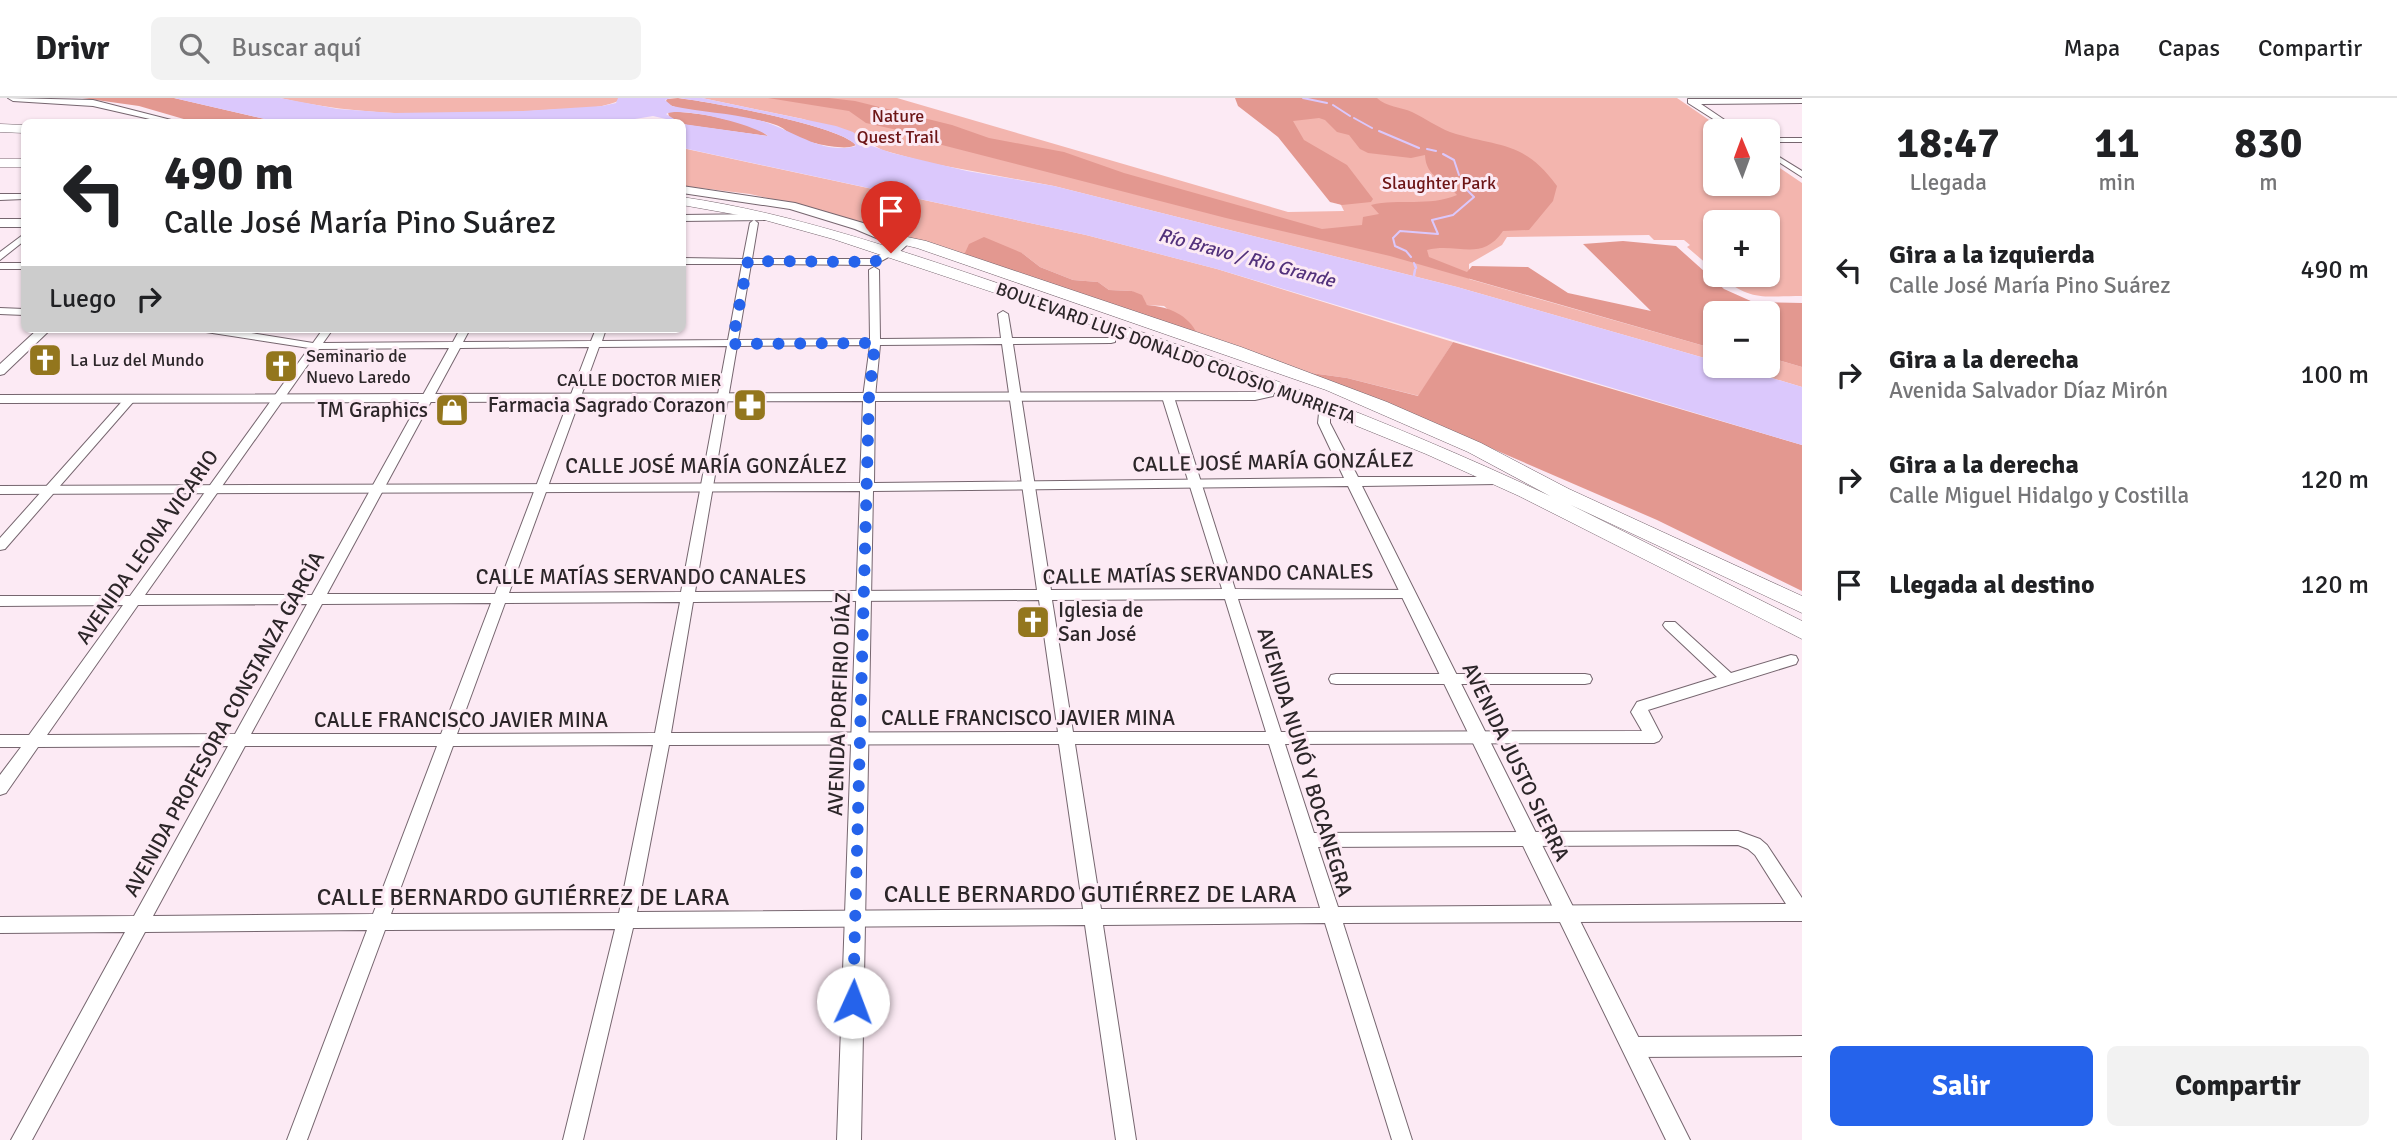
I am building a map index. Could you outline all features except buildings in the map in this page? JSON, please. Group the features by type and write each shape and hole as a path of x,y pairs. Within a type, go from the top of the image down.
{"highway":[{"path":"0,127 21,127"},
{"path":"3,165 21,163"},
{"name":"BOULEVARD LUIS DONALDO COLOSIO MURRIETA","path":"686,196 778,211 895,246 1238,362 1446,443 1716,563 1802,605"},
{"name":"BOULEVARD LUIS DONALDO COLOSIO MURRIETA","path":"686,202 773,216 895,246 1030,299 1271,385 1435,451 1683,569 1802,631"},
{"path":"895,246 920,244 1302,375 1438,429 1509,462 1566,496"},
{"path":"1186,334 1238,362"}],"main road":[{"path":"13,98 101,104 162,119"},
{"name":"BOULEVARD LUIS DONALDO COLOSIO MURRIETA","path":"686,190 791,206 895,246"},
{"path":"0,223 21,223"}],"street":[{"path":"1690,100 1796,102"},
{"path":"1690,100 1719,119"},
{"path":"1780,140 1802,140"},
{"path":"1780,160 1802,175"},
{"path":"0,197 21,197"},
{"path":"686,218 773,216"},
{"path":"573,1140 626,922 662,740 754,223"},
{"path":"0,257 21,240"},
{"path":"686,261 874,262 895,246"},
{"path":"0,266 21,266"},
{"name":"AVENIDA PORFIRIO DÍAZ","path":"849,1140 869,397 875,343 874,270"},
{"path":"0,311 21,312"},
{"path":"1003,314 1126,1140"},
{"path":"0,371 42,333"},
{"path":"232,333 316,346 1111,340"},
{"name":"AVENIDA LEONA VICARIO","path":"0,788 325,333"},
{"name":"AVENIDA PROFESORA CONSTANZA GARCÍA","path":"21,1140 463,333"},
{"path":"297,1140 600,333"},
{"name":"CALLE DOCTOR MIER","path":"0,399 1264,396 1270,391 1271,385"},
{"name":"AVENIDA NUNÓ Y BOCANEGRA","path":"1168,397 1402,1140"},
{"path":"0,546 130,399"},
{"name":"AVENIDA JUSTO SIERRA","path":"1337,411 1324,416 1324,423 1678,1140"},
{"name":"CALLE JOSÉ MARÍA GONZÁLEZ","path":"0,491 378,487 1028,486 1497,480"},
{"name":"CALLE MATÍAS SERVANDO CANALES","path":"0,601 1407,593"},
{"path":"1670,625 1728,679"},
{"name":"CALLE FRANCISCO JAVIER MINA","path":"0,741 1654,737 1639,712 1642,706 1791,660"},
{"path":"1336,680 1585,679"},
{"path":"1308,840 1738,838 1754,844 1802,912"},
{"name":"CALLE BERNARDO GUTIÉRREZ DE LARA","path":"0,925 1802,912"},
{"path":"1632,1047 1802,1045"}],"green space":[{"path":"82,98 174,98 265,119 184,119 139,106"},
{"path":"280,98 624,98 606,105 586,108 412,114 345,109"},
{"path":"678,98 801,122 845,137 856,145 835,147 816,144 794,137 779,126 763,121 691,111 665,103 667,99"},
{"name":"Slaughter Park","path":"702,98 897,98 1288,212 1344,211 1247,98 1677,98 1708,119 1703,119 1703,196 1780,196 1780,168 1802,183 1802,296 1758,296 1735,287 1780,287 1780,210 1703,210 1703,261 1687,247 1690,245 1684,240 1654,240 1649,235 1507,237 1502,245 1469,264 1469,279 1703,346 1703,358 1457,287 1054,186 929,163 882,150 863,139 803,119"},
{"name":"Nature Quest Trail","path":"768,98 829,98 855,101 952,125 989,138 1064,152 1124,173 1322,229 1362,225 1363,217 1379,214 1371,205 1436,201 1457,195 1432,174 1425,155 1411,158 1368,153 1360,149 1349,135 1337,132 1325,120 1319,118 1293,121 1304,140 1347,165 1373,199 1371,202 1342,205 1330,202 1278,137 1238,106 1235,98 1377,98 1450,132 1521,152 1545,171 1557,186 1553,201 1529,230 1503,231 1495,241 1477,249 1427,250 1429,257 1467,272 1472,266 1528,267 1568,293 1651,311 1583,244 1623,241 1676,246 1703,270 1703,287 1722,287 1751,301 1703,301 1703,346 1390,256 1226,218 942,145 924,136 866,123 849,111"},
{"path":"668,112 721,118 749,126 768,136 687,125 686,119 669,117"},
{"path":"686,149 1086,235 1217,269 1453,342 1419,396 1347,378 1304,372 1198,335 1164,306 1147,305 1132,291 1109,290 1098,282 1073,280 1040,267 1022,253 964,255 794,204 750,194 686,186"},
{"path":"984,237 1022,253 1040,267 1073,280 1098,282 1109,290 1132,291 1142,295 1147,305 1170,310 1183,317 1198,335 964,255 969,244"},
{"path":"1780,303 1802,303 1802,367 1780,361"},
{"path":"1453,342 1802,445 1802,591 1657,520 1463,436 1304,372 1347,378 1418,396"},
{"path":"1780,361 1802,367 1802,387 1772,378 1780,378"}],"water":[{"name":"Río Bravo / Rio Grande","path":"174,98 280,98 338,109 394,113 523,111 602,106 616,103 618,98 671,98 665,100 672,106 758,120 818,144 843,148 856,146 847,139 803,123 744,109 678,98 702,98 836,126 853,132 869,145 892,153 967,171 1054,186 1457,287 1703,358 1703,378 1772,378 1802,387 1802,445 1217,269 1086,235 686,149 686,124 768,136 718,118 674,112 666,114 674,119 653,116 635,119 265,119"}],"waterway":[{"path":"1303,98 1327,103"},
{"path":"1333,105 1350,116"},
{"path":"1354,118 1372,128"},
{"path":"1379,131 1419,148"},
{"path":"1427,149 1436,151"},
{"path":"1443,154 1454,160 1459,175"},
{"path":"1411,257 1406,251 1395,246 1393,238 1400,231 1438,234 1432,220 1453,215 1474,197 1464,187 1468,183 1462,178"},
{"path":"1413,281 1415,270"}],"place":[{"name":"La Luz del Mundo","path":"45,360"},
{"name":"Seminario de Nuevo Laredo","path":"281,366"},
{"name":"Farmacia Sagrado Corazon","path":"750,405"},
{"name":"TM Graphics","path":"452,410"},
{"name":"Iglesia de San José","path":"1033,622"}],"route":[{"path":"853,1002 869,397 875,343 732,344 748,261 874,262 891,253"}]}
